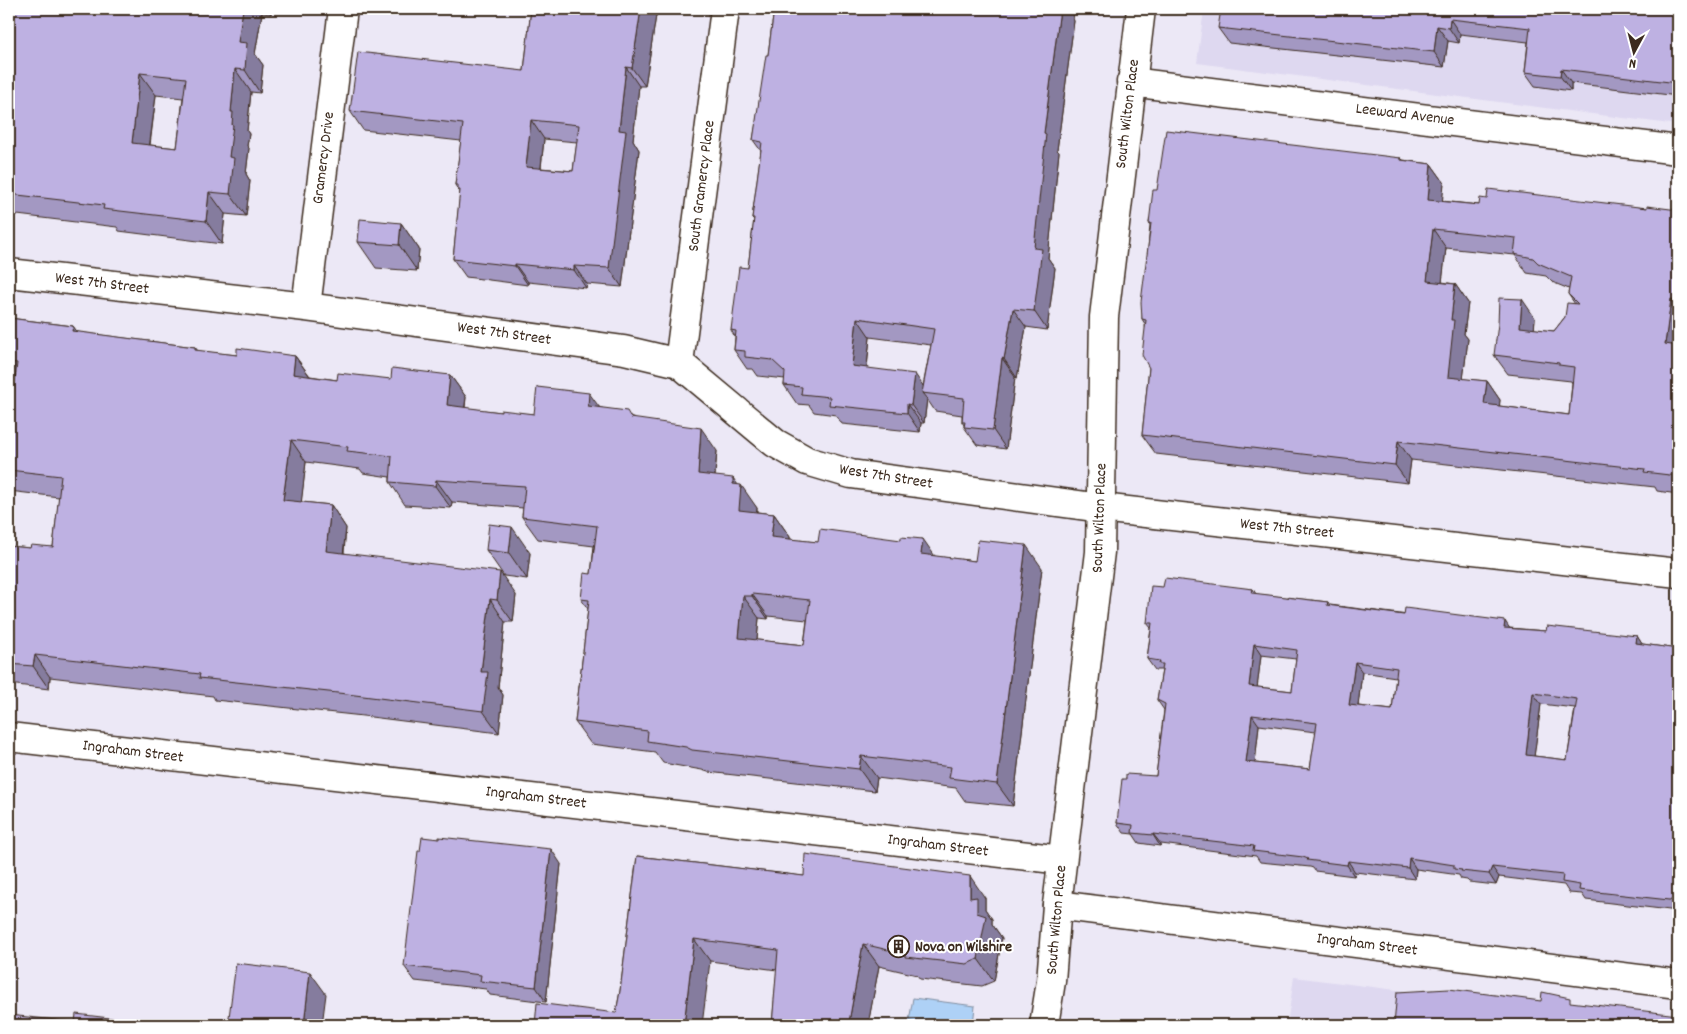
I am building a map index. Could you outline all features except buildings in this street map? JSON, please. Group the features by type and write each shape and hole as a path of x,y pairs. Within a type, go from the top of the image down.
{"street":[{"name":"Gramercy Drive","path":"306,308 342,9"},
{"name":"South Gramercy Place","path":"679,363 724,9"},
{"name":"South Wilton Place","path":"1044,1025 1051,981 1062,860 1100,552 1104,317 1141,9"},
{"name":"Leeward Avenue","path":"1131,82 1678,150"},
{"name":"West 7th Street","path":"9,273 306,308 624,350 679,363 775,443 808,461 851,474 1101,508 1678,573"},
{"name":"Ingraham Street","path":"9,737 1062,860"},
{"name":"Ingraham Street","path":"1057,905 1678,984"}],"shaded area":[{"path":"1204,9 1678,9 1678,125 1197,63"},
{"path":"1294,977 1672,1025 1287,1025"}],"water":[{"path":"913,998 975,1006 973,1025 948,1025 909,1021"}],"place":[{"name":"Nova on Wilshire","path":"899,947"}]}
